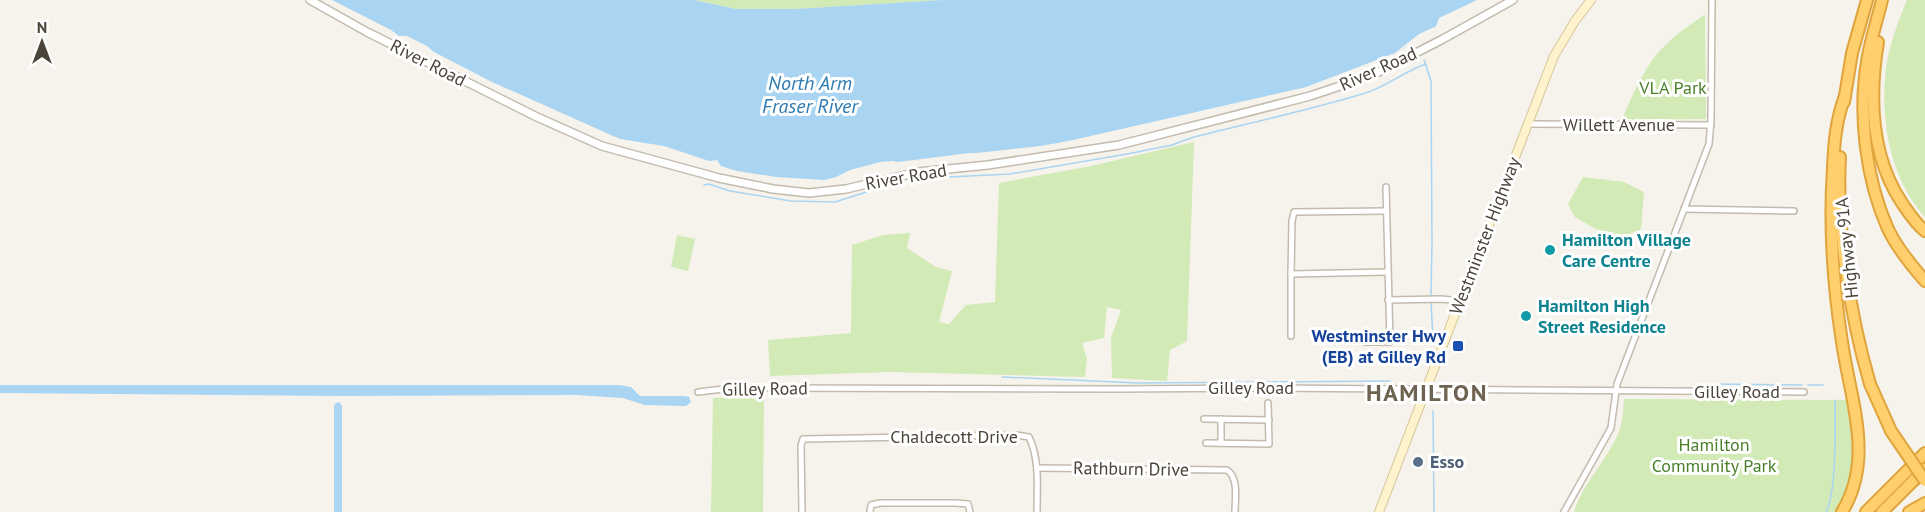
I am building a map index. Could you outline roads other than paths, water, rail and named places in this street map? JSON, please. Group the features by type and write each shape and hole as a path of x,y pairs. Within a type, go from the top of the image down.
{"highway":[{"name":"Highway 91A","path":"1867,0 1852,53 1845,96 1840,166 1842,236 1857,340 1870,384 1891,431 1920,480"},
{"name":"Highway 91A","path":"1882,0 1867,63 1863,123 1869,170 1889,231 1906,259 1925,281"},
{"path":"1889,0 1875,61 1872,104 1874,126 1878,150 1894,192 1916,224 1925,231"},
{"path":"1842,512 1855,483 1859,452 1857,420 1839,323 1831,235 1835,143 1838,115 1845,96"},
{"path":"1866,512 1925,453"},
{"path":"1882,512 1920,480 1925,468"},
{"path":"1910,512 1925,503"}],"main road":[{"name":"Westminster Highway","path":"1379,512 1554,56 1591,0"}],"street":[{"name":"River Road","path":"310,0 367,32 527,113 602,146 719,178 773,189 809,193 846,189 918,172 988,165 1108,147 1299,99 1373,75 1513,0"},
{"path":"1564,512 1611,428 1616,391 1709,144 1712,0"},
{"name":"Willett Avenue","path":"1528,124 1711,125"},
{"path":"1365,342 1390,342 1386,187"},
{"path":"1684,209 1794,211"},
{"path":"1291,336 1294,212 1386,211"},
{"path":"1291,274 1387,272"},
{"path":"1388,300 1461,301"},
{"name":"Gilley Road","path":"698,392 732,388 1804,392"},
{"path":"1206,442 1269,444 1269,403"},
{"path":"1204,419 1269,420"},
{"path":"1221,419 1221,443"},
{"name":"Chaldecott Drive","path":"802,512 801,446 803,439 1022,436 1029,437 1033,445 1037,468 1037,512"},
{"name":"Rathburn Drive","path":"1037,468 1230,471 1235,479 1235,512"},
{"path":"870,512 871,505 880,503 968,504 970,512"}],"water":[{"name":"North Arm Fraser River","path":"328,0 694,0 736,9 795,9 943,0 1477,0 1439,18 1435,29 1420,36 1395,55 1298,91 1144,128 1023,149 861,170 814,183 762,178 712,166 663,148 621,142 453,65"},
{"path":"0,385 619,385 631,387 640,396 685,396 689,397 691,402 686,406 645,405 623,398 575,395 341,396 0,393"},
{"path":"339,402 342,406 342,512 334,512 334,406"}],"waterway":[{"path":"1424,60 1431,81 1431,296"},
{"path":"704,185 709,184 730,191 791,201 835,202 907,179 1010,174 1172,145 1194,137 1368,92 1426,64"},
{"path":"1431,301 1433,341"},
{"path":"1002,377 1138,383 1390,381"},
{"path":"1708,384 1802,385"},
{"path":"1808,385 1823,385"},
{"path":"1826,512 1830,502 1834,474 1835,400"},
{"path":"1433,411 1434,512"}],"place":[{"name":"Hamilton Village Care Centre","path":"1550,250"},
{"name":"Hamilton High Street Residence","path":"1526,316"},
{"name":"Westminster Hwy (EB) at Gilley Rd","path":"1458,346"},
{"name":"Esso","path":"1418,462"}],"district":[{"name":"HAMILTON","path":"1427,393"}],"park label":[{"name":"VLA Park","path":"1673,88"},
{"name":"Hamilton Community Park","path":"1714,455"}]}
